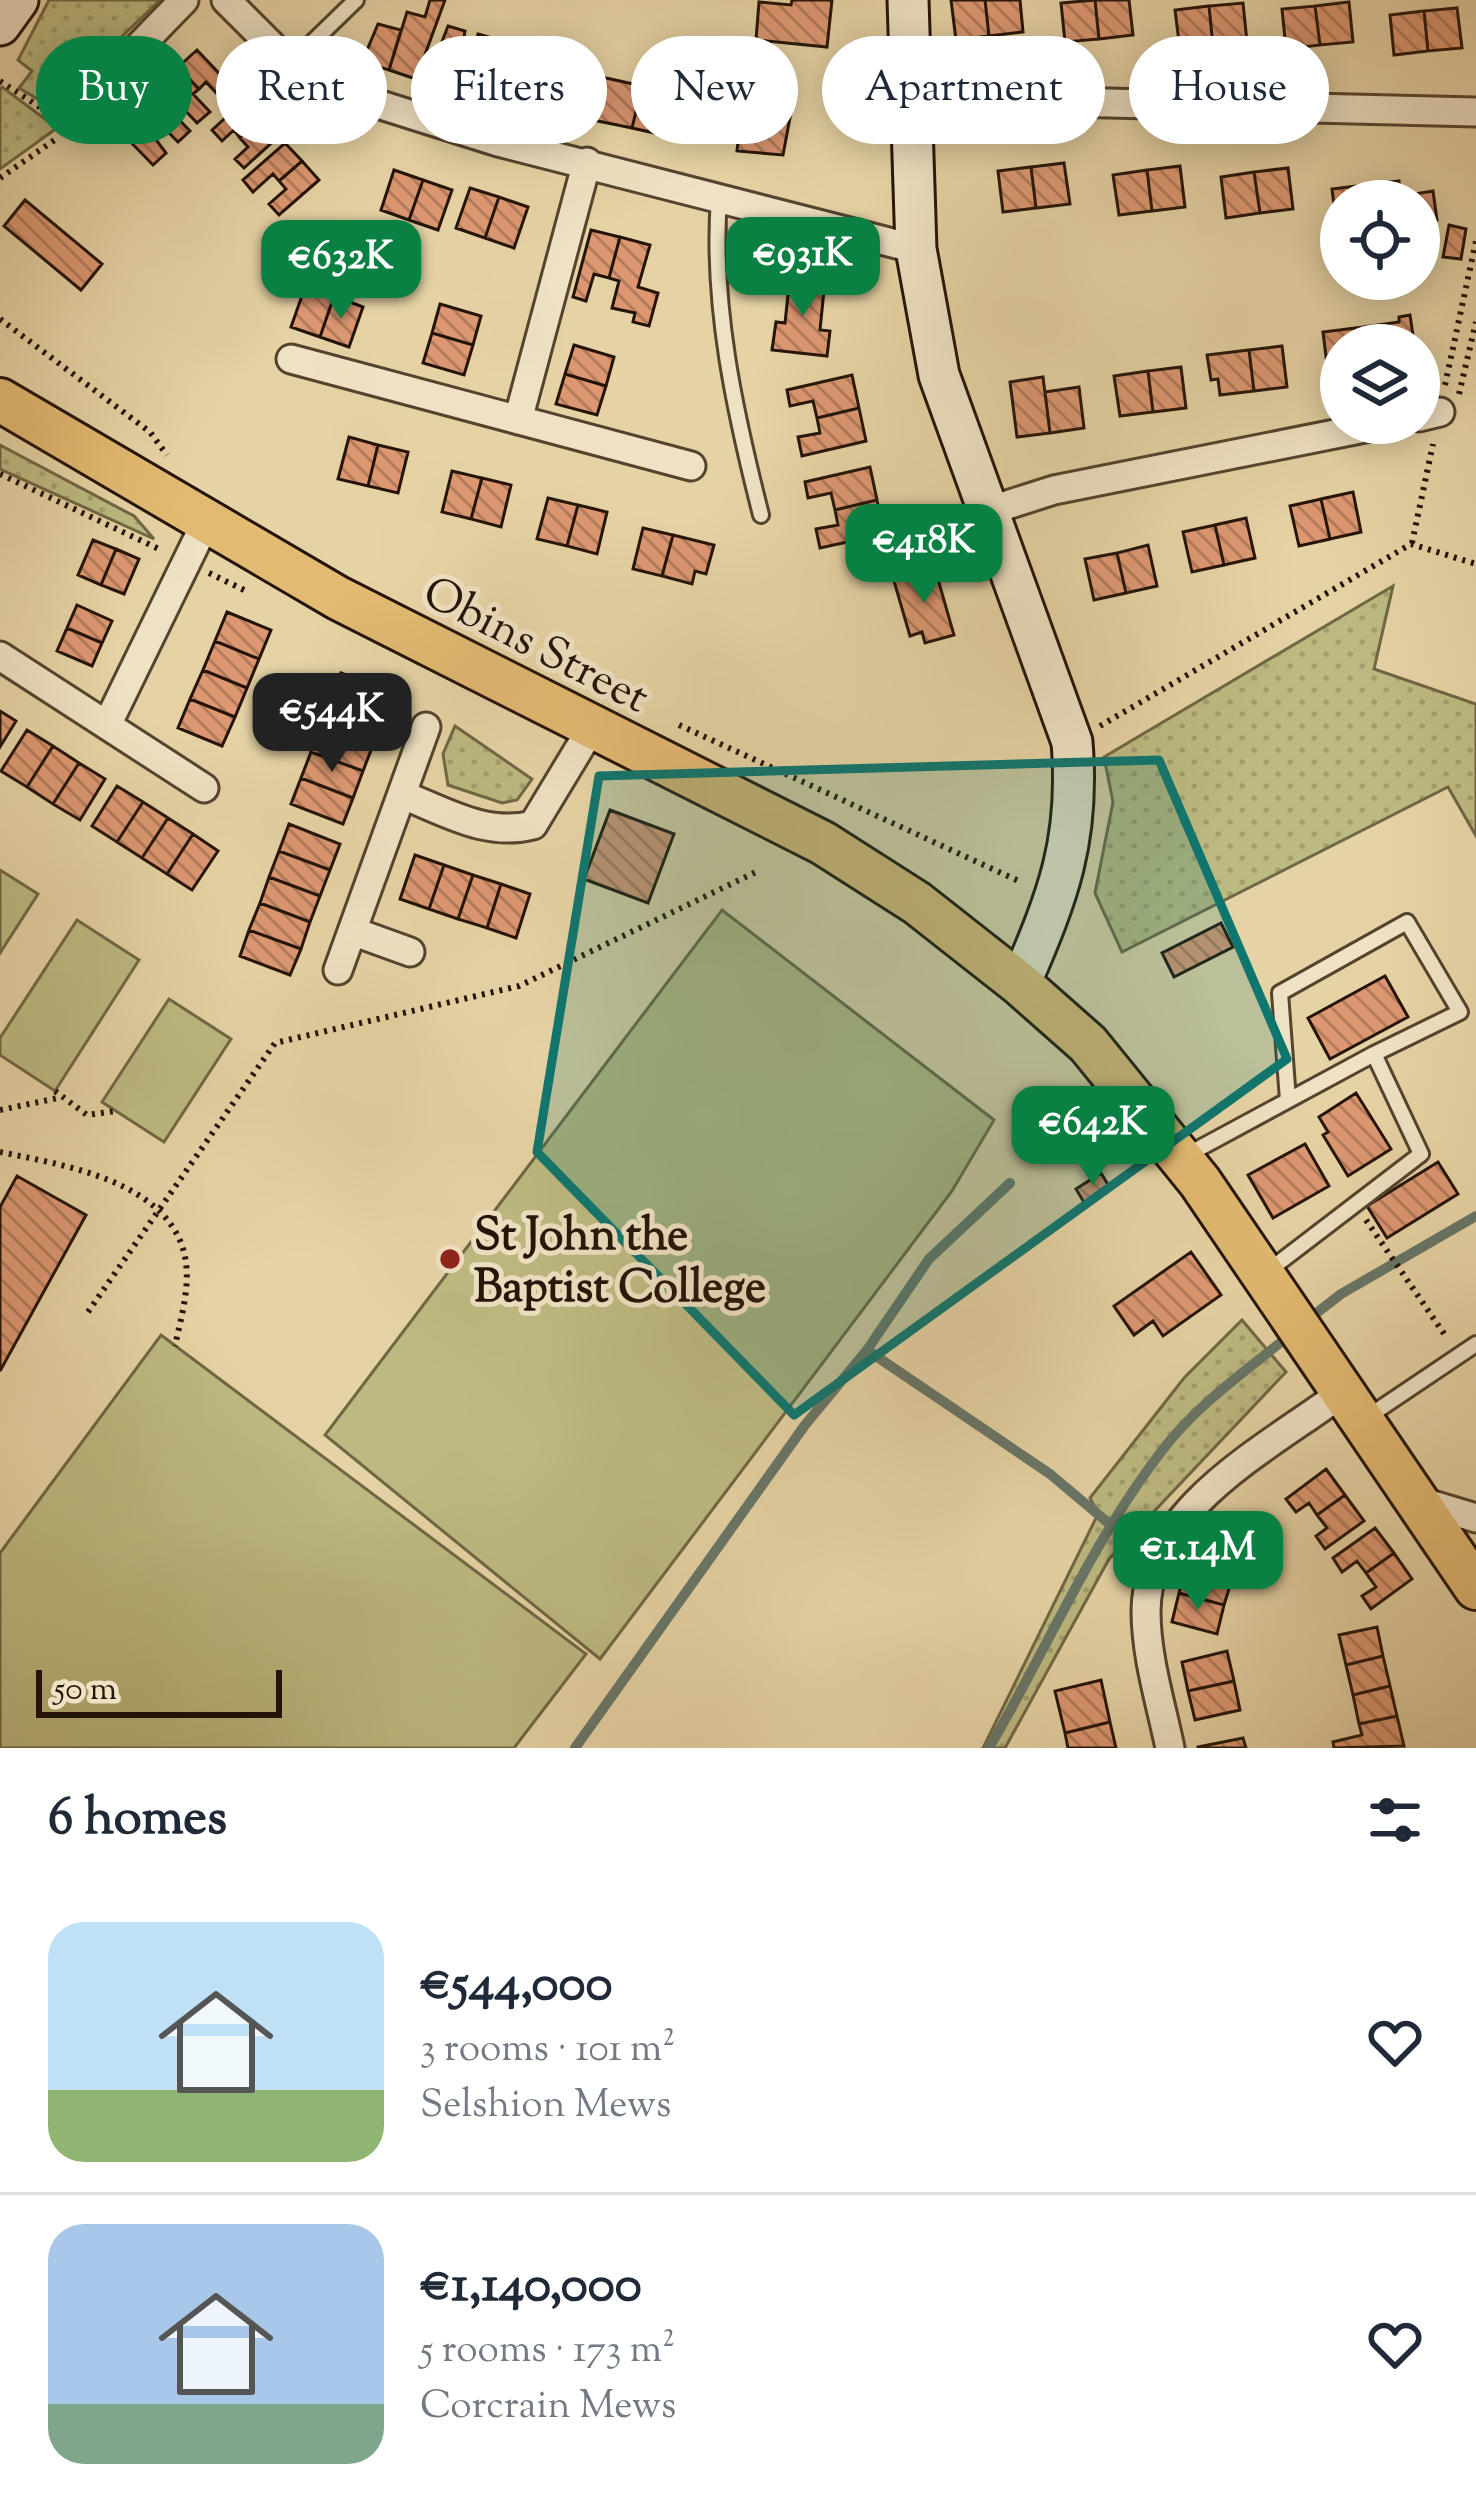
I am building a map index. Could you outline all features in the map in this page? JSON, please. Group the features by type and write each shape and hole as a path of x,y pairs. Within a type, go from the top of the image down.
{"main road":[{"name":"Obins Street","path":"0,400 338,598 823,843 917,904 1020,984 1088,1044 1181,1158 1476,1588"}],"street":[{"path":"0,25 19,0"},
{"path":"150,36 184,0"},
{"path":"226,0 262,36"},
{"path":"908,0 908,36"},
{"path":"1105,103 1476,112"},
{"path":"387,107 498,142 916,249"},
{"path":"910,144 916,249 939,375 1072,742 1078,806 1057,899 1020,984"},
{"path":"518,420 587,162"},
{"path":"291,359 691,466"},
{"path":"985,512 1054,490 1320,437"},
{"path":"107,725 206,522"},
{"path":"0,656 204,788"},
{"path":"338,970 426,727"},
{"path":"403,794 484,828 507,832 533,825 591,729"},
{"path":"352,931 410,952"},
{"path":"1170,1748 1147,1635 1149,1578 1160,1551 1198,1501 1353,1406"},
{"path":"1416,1500 1476,1518"}],"lane":[{"path":"319,36 356,0"},
{"path":"718,198 715,254 739,431 761,515"},
{"path":"1181,1158 1460,1012 1407,922 1280,993 1288,1100"},
{"path":"1269,1284 1421,1154 1374,1054"},
{"path":"1353,1406 1476,1344"}],"path":[{"path":"0,81 36,103"},
{"path":"0,178 48,144"},
{"path":"0,320 161,442 167,454 153,492"},
{"path":"1440,405 1476,322"},
{"path":"1072,742 1411,544 1476,564"},
{"path":"664,718 1057,899"},
{"path":"88,1312 154,1210 275,1043 519,986 756,872"},
{"path":"0,1110 56,1095 87,1115 116,1111"},
{"path":"0,1152 64,1165 131,1191 154,1210 180,1240 185,1265 187,1293 175,1346"},
{"path":"1383,1245 1459,1355"}],"highlighted area":[{"path":"1159,760 1287,1059 794,1415 537,1152 599,776"}],"shaded area":[{"path":"49,0 160,0 122,36 36,36 36,98 19,88 32,71 18,60"},
{"path":"2,87 36,112 36,143 0,169"},
{"path":"0,445 134,516 154,539 0,469"},
{"path":"1393,586 1374,669 1476,704 1476,836 1448,787 1122,952 1095,893 1113,802 1104,757"},
{"path":"455,726 532,779 517,800 502,803 448,785 443,754"},
{"path":"0,870 38,894 0,953"},
{"path":"722,910 994,1120 952,1191 600,1659 325,1435"},
{"path":"77,920 139,960 55,1091 0,1055 0,1038"},
{"path":"169,999 231,1039 164,1142 102,1102"},
{"path":"1242,1320 1286,1372 1109,1559 1005,1748 983,1748 1098,1514 1090,1498 1184,1378"},
{"path":"161,1335 586,1654 514,1748 0,1748 0,1553"}],"building":[{"path":"430,0 445,0 432,36 411,36 411,77 389,70 407,12 425,17"},
{"path":"792,0 832,0 828,36 822,36 822,47 798,44 798,36 756,36 759,2 791,5"},
{"path":"951,0 985,0 989,36 956,36"},
{"path":"985,0 1020,0 1023,32 989,36"},
{"path":"1095,0 1129,0 1133,35 1099,36"},
{"path":"1095,0 1099,36 1064,36 1061,3"},
{"path":"1349,2 1353,42 1329,44 1329,36 1319,36 1315,6"},
{"path":"1243,3 1246,36 1212,36 1209,6"},
{"path":"1209,6 1212,36 1178,36 1175,10"},
{"path":"1315,6 1319,36 1285,36 1282,9"},
{"path":"1457,8 1462,48 1428,51 1424,11"},
{"path":"1424,11 1428,51 1394,55 1390,15"},
{"path":"378,24 401,30 389,70 387,36 373,36"},
{"path":"448,26 465,31 464,36 444,36"},
{"path":"197,50 216,70 216,93 206,82 199,89 192,82 192,54"},
{"path":"607,78 631,84 631,128 607,123"},
{"path":"192,82 199,89 193,94 210,112 197,123 192,118"},
{"path":"133,144 159,144 166,153 153,165"},
{"path":"245,144 270,144 244,168 235,159 248,147"},
{"path":"284,144 302,161 279,181 273,174 253,192 243,180"},
{"path":"738,144 785,144 783,155 737,151"},
{"path":"302,161 319,180 279,215 269,204 286,189 279,181"},
{"path":"1064,163 1070,204 1036,208 1031,167"},
{"path":"1180,166 1185,207 1152,211 1147,170"},
{"path":"1031,167 1036,208 1003,212 998,171"},
{"path":"1288,168 1293,209 1260,213 1254,172"},
{"path":"394,170 423,180 409,220 381,210"},
{"path":"1147,170 1152,211 1119,215 1113,175"},
{"path":"1254,172 1260,213 1226,218 1221,177"},
{"path":"423,180 452,190 438,230 409,220"},
{"path":"470,188 499,197 485,238 456,228"},
{"path":"499,197 528,207 514,248 485,238"},
{"path":"25,200 102,264 81,290 4,226"},
{"path":"1449,225 1466,229 1461,259 1443,257"},
{"path":"591,230 620,237 609,278 594,274 586,301 573,297"},
{"path":"620,237 650,245 638,287 658,293 649,326 633,322 635,313 612,308 619,281 609,278"},
{"path":"790,276 825,280 820,330 830,331 827,356 772,350 776,322 785,323"},
{"path":"305,287 334,296 320,337 291,327"},
{"path":"334,296 363,307 349,347 320,337"},
{"path":"440,304 481,316 473,345 432,333"},
{"path":"1410,315 1411,324 1385,324 1399,322 1399,317"},
{"path":"432,333 473,345 464,375 423,363"},
{"path":"574,345 614,357 606,386 565,374"},
{"path":"1282,346 1287,387 1254,391 1249,350"},
{"path":"1249,350 1254,391 1220,395 1218,379 1211,380 1207,355"},
{"path":"1181,367 1186,408 1153,412 1148,371"},
{"path":"1148,371 1153,412 1120,416 1114,376"},
{"path":"565,374 606,386 597,415 556,404"},
{"path":"852,375 859,408 817,418 813,401 790,406 787,390"},
{"path":"1043,377 1050,433 1017,437 1010,382"},
{"path":"1079,387 1084,428 1050,433 1045,392"},
{"path":"859,408 866,441 802,456 798,437 820,433 817,418"},
{"path":"349,437 378,445 368,486 338,479"},
{"path":"378,445 408,452 398,493 368,486"},
{"path":"870,467 877,500 835,510 831,493 808,498 805,482"},
{"path":"452,471 482,478 471,519 442,512"},
{"path":"482,478 511,485 501,527 471,519"},
{"path":"1353,492 1361,532 1330,539 1321,499"},
{"path":"548,498 578,505 567,546 537,539"},
{"path":"1321,499 1330,539 1299,546 1290,506"},
{"path":"877,500 884,534 820,548 816,529 838,525 835,510"},
{"path":"578,505 607,512 597,554 567,546"},
{"path":"1246,518 1255,558 1224,565 1215,525"},
{"path":"1215,525 1224,565 1192,572 1183,532"},
{"path":"643,528 673,535 662,576 633,569"},
{"path":"673,535 714,545 706,574 695,571 692,584 662,576"},
{"path":"93,540 116,549 101,585 78,575"},
{"path":"1148,545 1157,586 1126,593 1117,553"},
{"path":"116,549 139,559 124,594 101,585"},
{"path":"1117,553 1126,593 1094,600 1085,559"},
{"path":"935,569 954,635 925,643 922,632 910,636 894,581"},
{"path":"77,605 112,621 102,643 67,628"},
{"path":"227,612 271,630 259,659 215,641"},
{"path":"67,628 102,643 92,666 57,651"},
{"path":"215,641 259,659 247,688 203,670"},
{"path":"203,670 247,688 235,717 190,699"},
{"path":"341,673 393,693 383,719 331,699"},
{"path":"190,699 235,717 222,746 178,728"},
{"path":"331,699 383,719 373,745 321,725"},
{"path":"0,711 16,721 0,747"},
{"path":"321,725 373,745 363,771 311,752"},
{"path":"27,730 53,746 27,787 1,771"},
{"path":"53,746 79,763 53,804 27,787"},
{"path":"311,752 363,771 353,798 301,778"},
{"path":"79,763 105,779 80,820 53,804"},
{"path":"301,778 353,798 343,824 291,804"},
{"path":"117,786 143,802 117,842 92,826"},
{"path":"143,802 168,818 142,858 117,842"},
{"path":"610,810 674,834 648,903 584,879"},
{"path":"168,818 193,834 167,874 142,858"},
{"path":"289,824 340,844 330,870 279,851"},
{"path":"193,834 218,851 192,890 167,874"},
{"path":"279,851 330,870 320,896 269,877"},
{"path":"415,855 444,865 429,909 400,899"},
{"path":"444,865 473,875 458,919 429,909"},
{"path":"473,875 501,884 487,928 458,919"},
{"path":"269,877 320,896 310,922 260,903"},
{"path":"501,884 530,894 516,938 487,928"},
{"path":"260,903 310,922 301,949 249,930"},
{"path":"1221,923 1233,947 1174,977 1162,953"},
{"path":"249,930 301,949 290,975 240,956"},
{"path":"1385,976 1408,1017 1330,1059 1308,1018"},
{"path":"1356,1093 1391,1149 1348,1176 1323,1135 1328,1132 1319,1117"},
{"path":"1305,1144 1329,1186 1273,1218 1248,1175"},
{"path":"1438,1162 1458,1194 1387,1238 1367,1206"},
{"path":"1101,1173 1110,1188 1085,1204 1076,1189"},
{"path":"17,1176 86,1215 0,1371 0,1207"},
{"path":"1191,1252 1221,1295 1163,1336 1153,1321 1134,1335 1114,1306"},
{"path":"1326,1469 1345,1495 1317,1515 1309,1503 1296,1512 1286,1499"},
{"path":"1345,1495 1364,1521 1325,1549 1316,1536 1327,1528 1317,1515"},
{"path":"1375,1528 1394,1553 1366,1573 1357,1561 1342,1572 1333,1558"},
{"path":"1394,1553 1412,1579 1371,1609 1362,1596 1376,1587 1366,1573"},
{"path":"1187,1564 1233,1576 1224,1605 1179,1593"},
{"path":"1179,1593 1224,1605 1217,1634 1172,1622"},
{"path":"1377,1627 1383,1656 1346,1665 1339,1635"},
{"path":"1227,1651 1234,1681 1188,1691 1182,1662"},
{"path":"1383,1656 1390,1686 1353,1695 1346,1665"},
{"path":"1101,1680 1110,1722 1065,1733 1055,1691"},
{"path":"1234,1681 1240,1710 1195,1720 1188,1691"},
{"path":"1390,1686 1397,1716 1359,1724 1353,1695"},
{"path":"1397,1716 1404,1746 1334,1748 1333,1742 1362,1735 1359,1724"},
{"path":"1110,1722 1116,1748 1068,1748 1065,1733"},
{"path":"1243,1738 1246,1748 1198,1748 1198,1747"}],"waterway":[{"path":"867,1350 929,1259 1010,1183"},
{"path":"1305,1322 1341,1294 1476,1216"},
{"path":"989,1748 1136,1486 1206,1404 1291,1334"},
{"path":"575,1748 805,1425 867,1350 1050,1474 1112,1526"}],"place":[{"name":"St John the Baptist College","path":"450,1259"}]}
